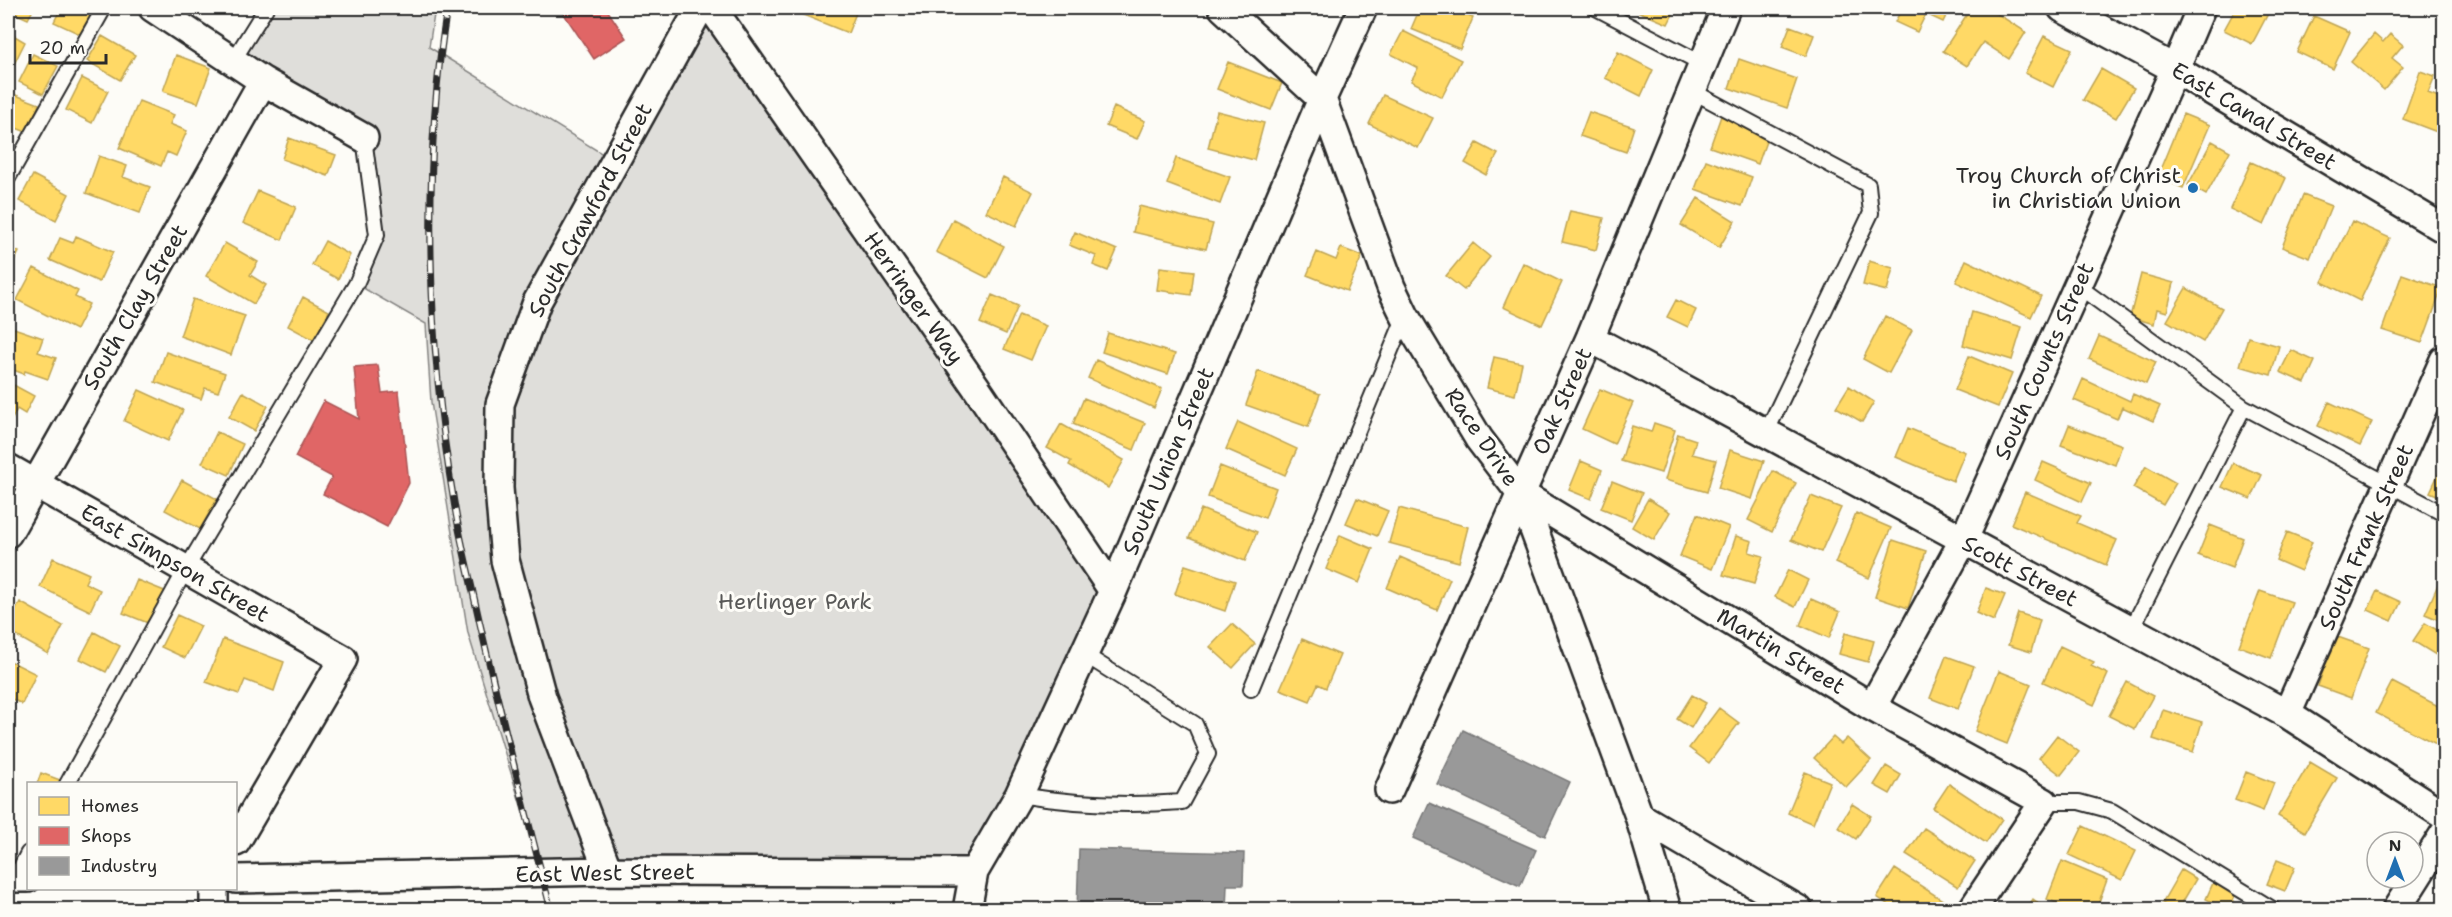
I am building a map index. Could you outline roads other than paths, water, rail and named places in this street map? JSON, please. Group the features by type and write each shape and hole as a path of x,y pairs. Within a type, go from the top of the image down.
{"street":[{"path":"153,8 263,81 364,138"},
{"name":"South Crawford Street","path":"608,871 542,697 505,560 499,488 500,404 537,302 700,8"},
{"name":"Herringer Way","path":"712,8 976,387 1113,591"},
{"name":"Race Drive","path":"1223,8 1322,99 1391,287 1405,316 1479,439 1521,494 1639,816 1667,909"},
{"name":"South Union Street","path":"967,909 974,872 1019,795 1082,653 1113,591 1322,99 1363,8"},
{"name":"Oak Street","path":"1389,790 1590,338 1726,8"},
{"name":"East Canal Street","path":"2062,8 2175,69 2445,229"},
{"name":"South Counts Street","path":"1872,707 1963,541 2201,8"},
{"name":"South Clay Street","path":"8,533 263,81"},
{"name":"Scott Street","path":"1590,338 2287,714 2445,815"},
{"name":"South Frank Street","path":"2287,714 2445,360"},
{"name":"East Simpson Street","path":"8,468 343,659 237,840"},
{"name":"Martin Street","path":"1521,494 1872,707 2044,802"},
{"path":"1972,909 2044,802"},
{"path":"1639,816 1799,909"},
{"path":"2396,909 2445,834"},
{"name":"East West Street","path":"237,879 608,871 974,872"},
{"path":"214,890 214,909"}],"lane":[{"path":"8,178 105,8"},
{"path":"233,61 266,8"},
{"path":"1596,8 1703,64"},
{"path":"1692,91 1868,185 1871,213 1766,433"},
{"path":"68,782 186,569 356,284 377,235 364,138"},
{"path":"2078,286 2244,407 2445,514"},
{"path":"1251,689 1405,316"},
{"path":"2131,630 2244,407"},
{"path":"1019,795 1070,802 1136,805 1182,802 1208,754 1195,724 1082,653"},
{"path":"2044,802 2079,802 2112,811 2274,909"},
{"path":"17,878 27,855"}],"railway":[{"path":"447,8 439,68 431,192 433,318 445,442 458,526 511,754 551,910"}],"place":[{"name":"Troy Church of Christ in Christian Union","path":"2193,188"}],"park label":[{"name":"Herlinger Park","path":"795,601"}]}
